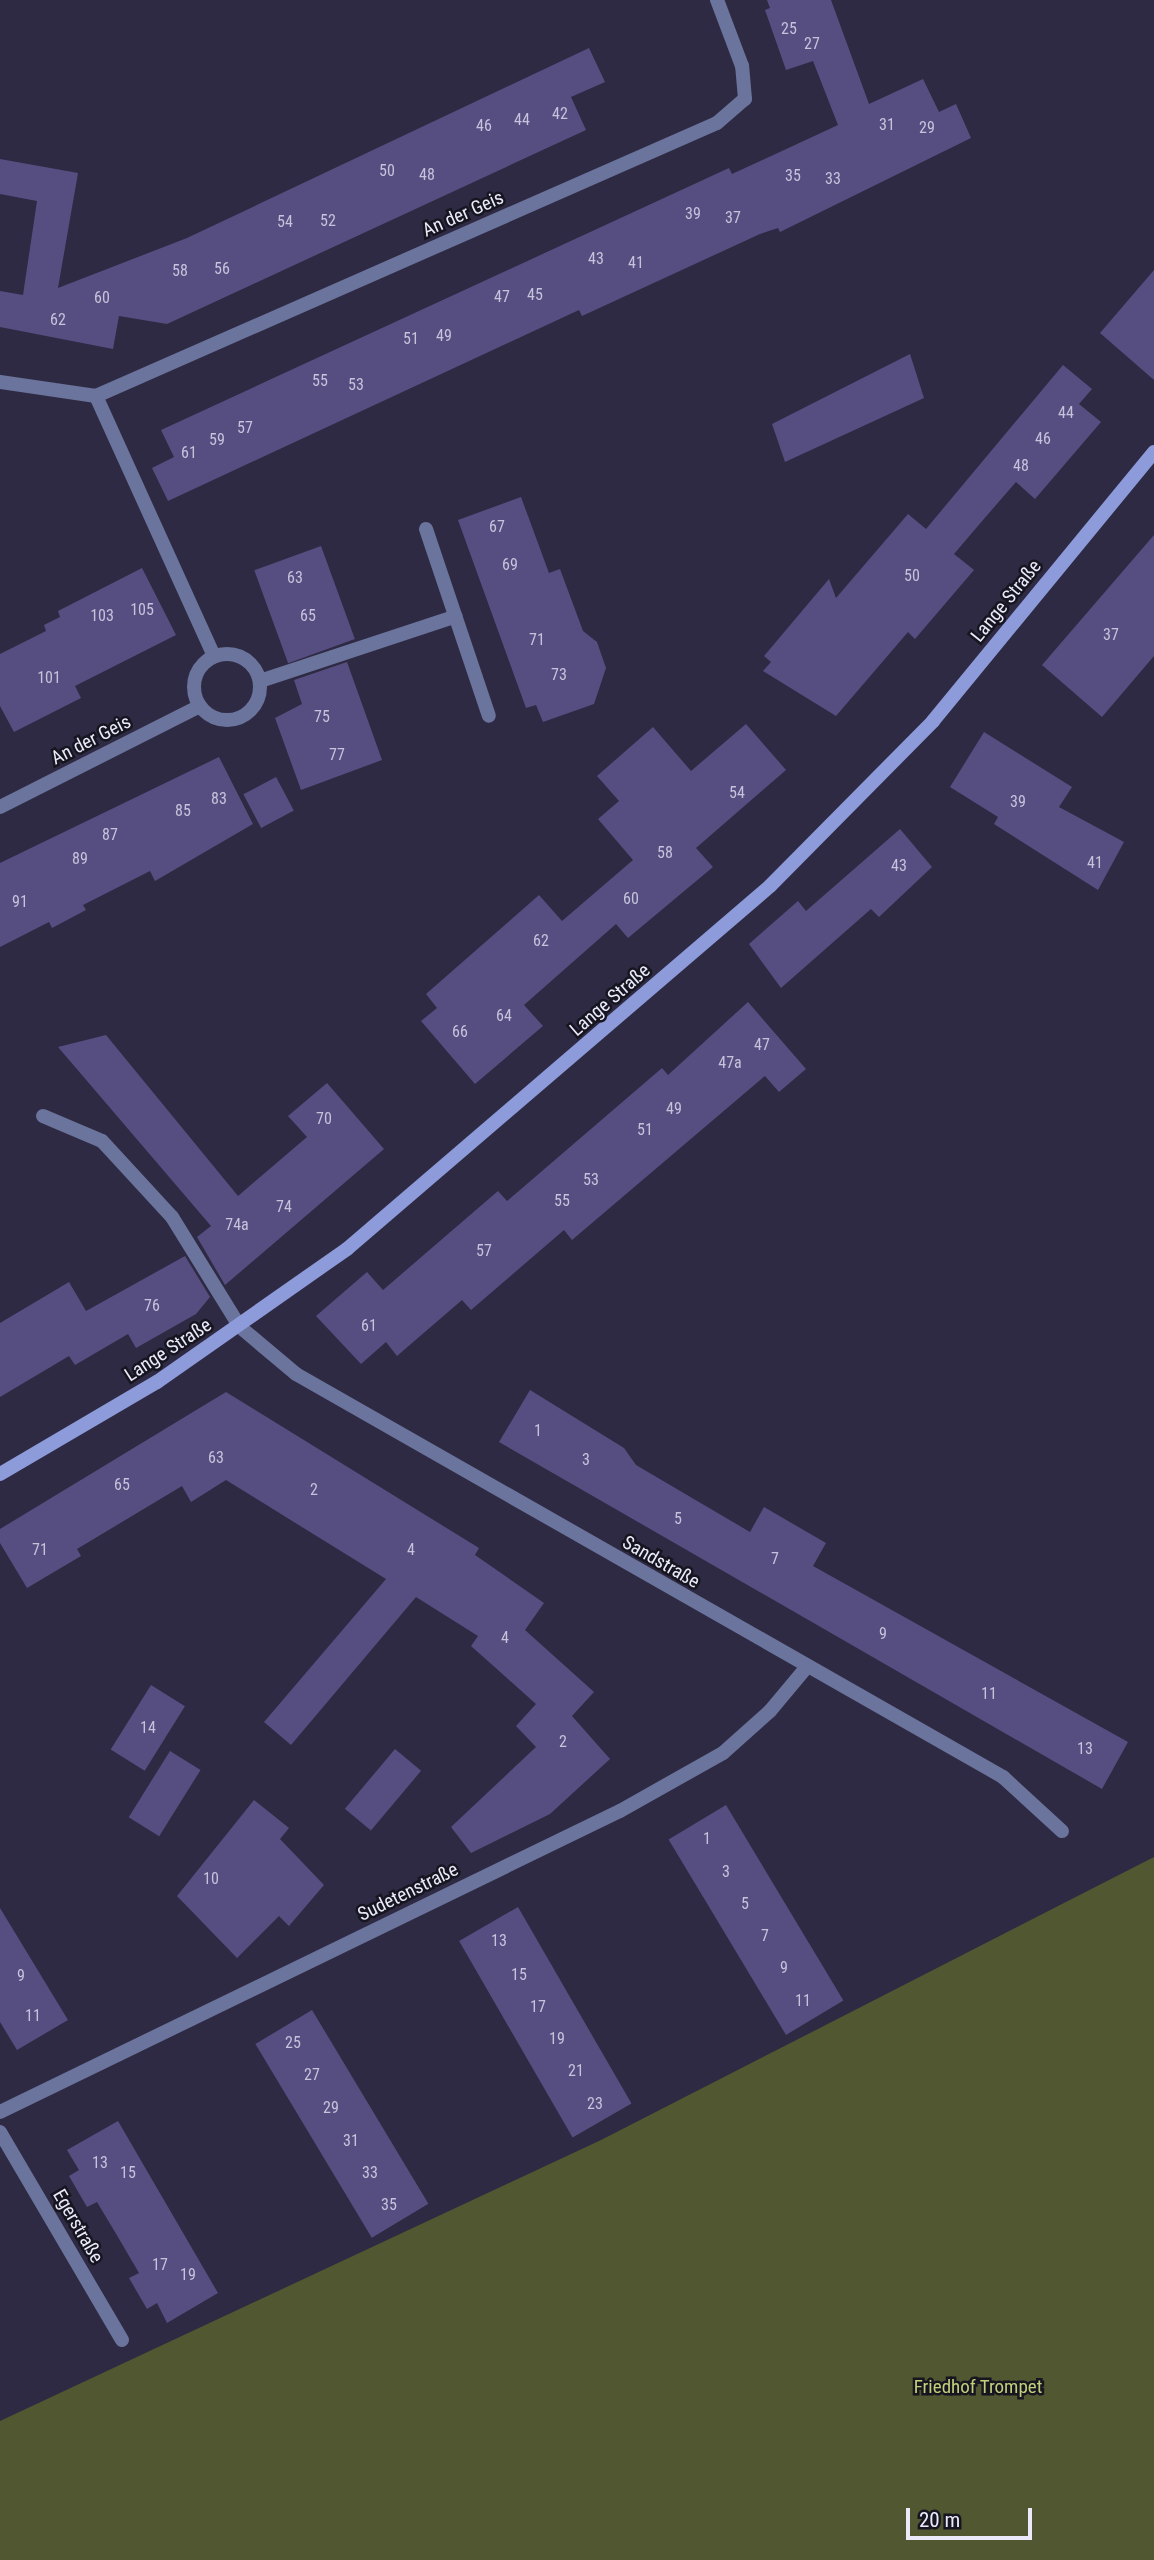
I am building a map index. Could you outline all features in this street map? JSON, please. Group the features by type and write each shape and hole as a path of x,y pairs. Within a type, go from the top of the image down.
{"street":[{"name":"An der Geis","path":"96,396 717,123 745,99 742,66 717,0"},
{"path":"0,382 96,396 214,656"},
{"name":"Lange Straße","path":"0,1474 240,1327 347,1249 771,886 933,721 1154,452"},
{"path":"426,529 489,716"},
{"path":"260,681 456,616"},
{"path":"214,656 239,656 260,681 258,699 240,717 215,718 200,706 197,675 214,656"},
{"name":"An der Geis","path":"0,807 200,706"},
{"name":"Sandstraße","path":"43,1116 102,1141 172,1217 240,1327 296,1374 806,1668 1003,1777 1062,1831"},
{"name":"Sudetenstraße","path":"0,2112 620,1811 723,1753 770,1710 806,1668"},
{"name":"Egerstraße","path":"0,2132 122,2340"}],"green space":[{"name":"Friedhof Trompet","path":"1154,1857 1154,2560 0,2560 0,2421 601,2140"}],"building":[{"path":"767,0 831,0 869,104 923,79 939,112 956,104 971,138 780,232 778,228 760,234 582,316 579,310 168,501 152,468 174,457 161,430 729,168 732,174 838,125 813,61 786,70 765,10 770,8"},
{"path":"589,48 605,82 571,97 586,130 167,324 119,316 113,349 0,327 0,291 23,295 37,201 0,194 0,159 78,173 58,288 187,238"},
{"path":"1154,270 1154,380 1100,333"},
{"path":"910,354 924,398 785,462 772,424"},
{"path":"1063,365 1092,389 1079,404 1101,422 1035,499 1016,482 983,520 954,554 974,570 915,639 908,632 836,716 763,671 771,662 764,656 829,579 836,598 908,514 926,529"},
{"path":"521,497 549,573 560,569 583,631 597,642 606,668 594,704 543,722 536,705 526,708 458,520"},
{"path":"1154,535 1154,656 1102,717 1042,665"},
{"path":"321,546 355,639 288,663 254,570"},
{"path":"142,568 176,635 75,686 81,698 14,732 0,706 0,654 46,631 44,625 60,617 58,611"},
{"path":"347,662 382,760 301,790 275,718 302,704 294,680"},
{"path":"746,724 786,770 696,848 713,867 628,938 616,924 524,1005 543,1026 475,1084 421,1021 437,1008 426,994 539,895 562,921 633,860 598,819 619,801 597,776 653,727 691,771"},
{"path":"984,732 1072,787 1059,807 1124,842 1098,890 994,824 998,817 950,787"},
{"path":"219,757 253,824 155,881 150,871 83,905 86,910 52,928 49,922 0,947 0,863"},
{"path":"276,777 294,811 261,828 243,794"},
{"path":"900,829 932,867 879,917 871,909 781,988 749,944 798,901 806,911"},
{"path":"748,1002 806,1069 779,1092 765,1076 572,1240 564,1230 471,1310 462,1300 397,1356 386,1342 361,1364 316,1316 367,1272 383,1290 498,1191 507,1201 662,1068 668,1075"},
{"path":"106,1035 238,1196 307,1137 288,1116 327,1083 384,1149 225,1285 197,1237 211,1226 58,1047"},
{"path":"185,1256 210,1297 196,1314 136,1348 128,1334 75,1365 69,1356 0,1397 0,1323 69,1282 86,1311"},
{"path":"530,1390 624,1448 636,1465 750,1532 764,1507 826,1543 813,1566 1128,1742 1102,1789 499,1442"},
{"path":"226,1392 479,1548 475,1555 544,1603 525,1630 594,1692 572,1716 610,1759 550,1814 471,1853 451,1827 536,1747 516,1726 536,1704 471,1646 478,1636 416,1597 291,1745 264,1722 386,1579 226,1480 191,1502 182,1486 77,1549 81,1556 27,1588 0,1543 0,1529"},
{"path":"151,1685 185,1706 145,1771 111,1749"},
{"path":"395,1749 421,1771 371,1831 345,1809"},
{"path":"170,1751 201,1770 159,1836 129,1817"},
{"path":"254,1800 289,1828 280,1839 324,1885 289,1926 279,1916 237,1958 177,1896"},
{"path":"726,1805 843,2000 786,2035 669,1840"},
{"path":"518,1907 632,2104 573,2138 459,1941"},
{"path":"0,1908 68,2020 17,2050 0,2022"},
{"path":"312,2010 428,2204 372,2238 255,2044"},
{"path":"118,2121 218,2293 167,2323 157,2303 147,2309 129,2278 139,2273 97,2202 87,2207 69,2176 79,2170 67,2150"}]}
